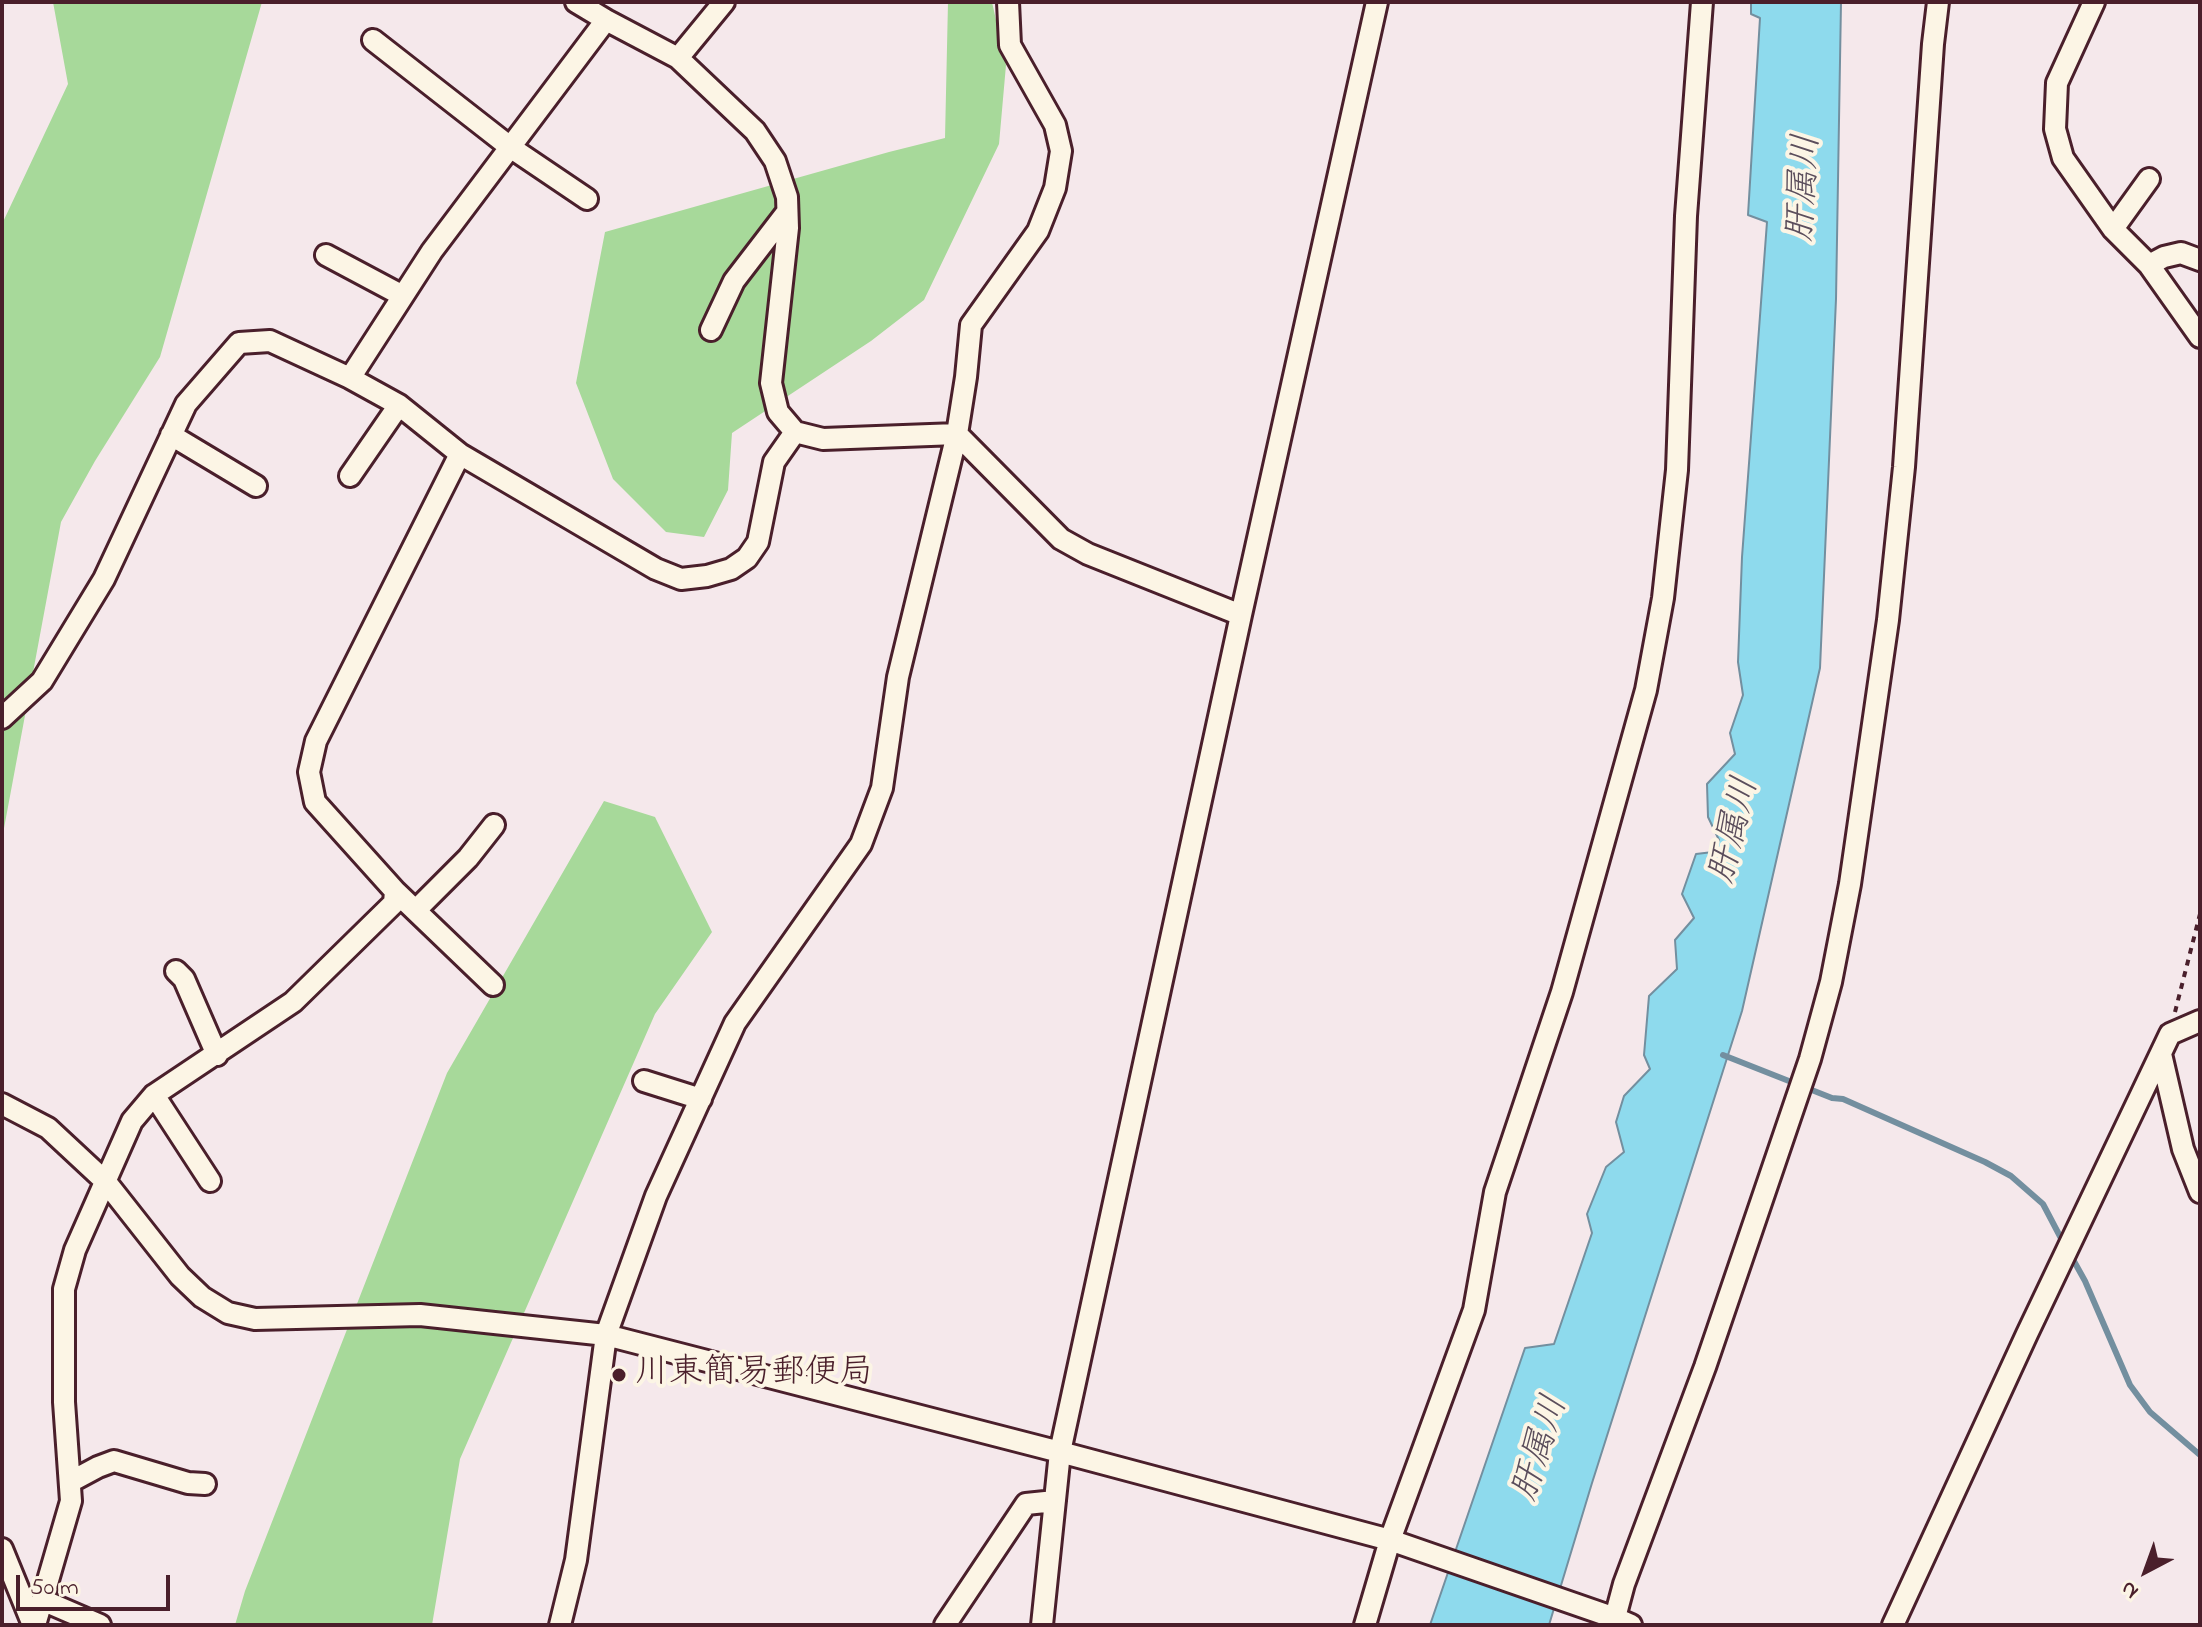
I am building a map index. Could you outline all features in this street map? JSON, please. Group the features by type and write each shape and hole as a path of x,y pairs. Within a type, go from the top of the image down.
{"street":[{"path":"678,58 724,2"},
{"path":"560,1625 576,1560 606,1335 656,1196 735,1023 861,844 882,788 898,677 957,434 971,325 1038,231 1055,188 1061,151 1055,125 1010,45 1008,2"},
{"path":"1042,1625 1060,1452 1377,2"},
{"path":"1365,1625 1390,1540 1474,1310 1495,1192 1562,992 1646,690 1663,598 1677,470 1686,216 1702,2"},
{"path":"2,1104 48,1128 106,1182 180,1276 202,1297 228,1313 255,1319 420,1315 606,1335 1390,1540 1616,1621 1624,1584 1705,1367 1810,1059 1831,982 1850,884 1888,620 1904,467 1938,2"},
{"path":"2094,2 2057,83 2055,129 2063,158 2113,229 2149,265 2200,337"},
{"path":"579,3 604,13 678,58 755,131 775,161 787,197 788,228 771,383 778,412 795,432 823,439 957,434 1061,539 1088,554 1241,615"},
{"path":"350,378 432,251 604,13"},
{"path":"373,40 510,147 587,199"},
{"path":"2113,229 2149,179"},
{"path":"711,330 734,281 787,212"},
{"path":"2149,265 2181,253 2200,260"},
{"path":"326,255 403,296"},
{"path":"2,718 42,681 104,579 186,404 239,343 270,341 350,378 399,405 460,454 656,569 681,579 731,569 747,558 758,542 774,462 795,432"},
{"path":"350,476 399,405"},
{"path":"171,435 256,486"},
{"path":"460,454 316,741 309,772 315,802 395,891 493,985"},
{"path":"416,910 468,858 494,825"},
{"path":"34,1625 71,1501 64,1402 64,1289 75,1250 132,1121 154,1095 293,1002 394,903 395,891"},
{"path":"176,971 184,979 217,1055"},
{"path":"1893,1625 2170,1034 2200,1021"},
{"path":"2161,1054 2183,1149 2200,1192"},
{"path":"644,1081 701,1099"},
{"path":"154,1095 210,1181"},
{"path":"70,1482 114,1461 188,1483 205,1484"},
{"path":"945,1625 1026,1504 1055,1501"},
{"path":"2,1549 34,1625"},
{"path":"42,1600 100,1625"}],"path":[{"path":"2170,1034 2200,914"}],"green space":[{"path":"53,2 262,2 160,357 61,522 2,839 2,224 68,84"},
{"path":"948,2 992,2 1006,65 999,144 924,300 871,341 732,433 728,490 704,537 666,532 613,479 576,383 605,232 945,138"},
{"path":"604,801 655,817 712,932 655,1014 460,1459 432,1625 235,1625 245,1591 447,1073"}],"water":[{"name":"肝属川","path":"1751,2 1841,2 1836,299 1820,668 1742,1011 1549,1625 1430,1625 1525,1348 1554,1344 1592,1233 1587,1214 1606,1167 1624,1152 1616,1122 1624,1096 1650,1069 1644,1055 1649,996 1677,969 1675,940 1694,918 1682,894 1696,854 1713,852 1719,840 1708,817 1707,784 1735,754 1730,733 1743,695 1738,662 1742,557 1767,222 1748,215 1760,18 1751,14"}],"waterway":[{"path":"1723,1055 1832,1098 1843,1099 2011,1176 2043,1204 2064,1244"},
{"path":"2070,1254 2130,1385 2150,1412 2200,1455"}],"place":[{"name":"川東簡易郵便局","path":"619,1375"}]}
